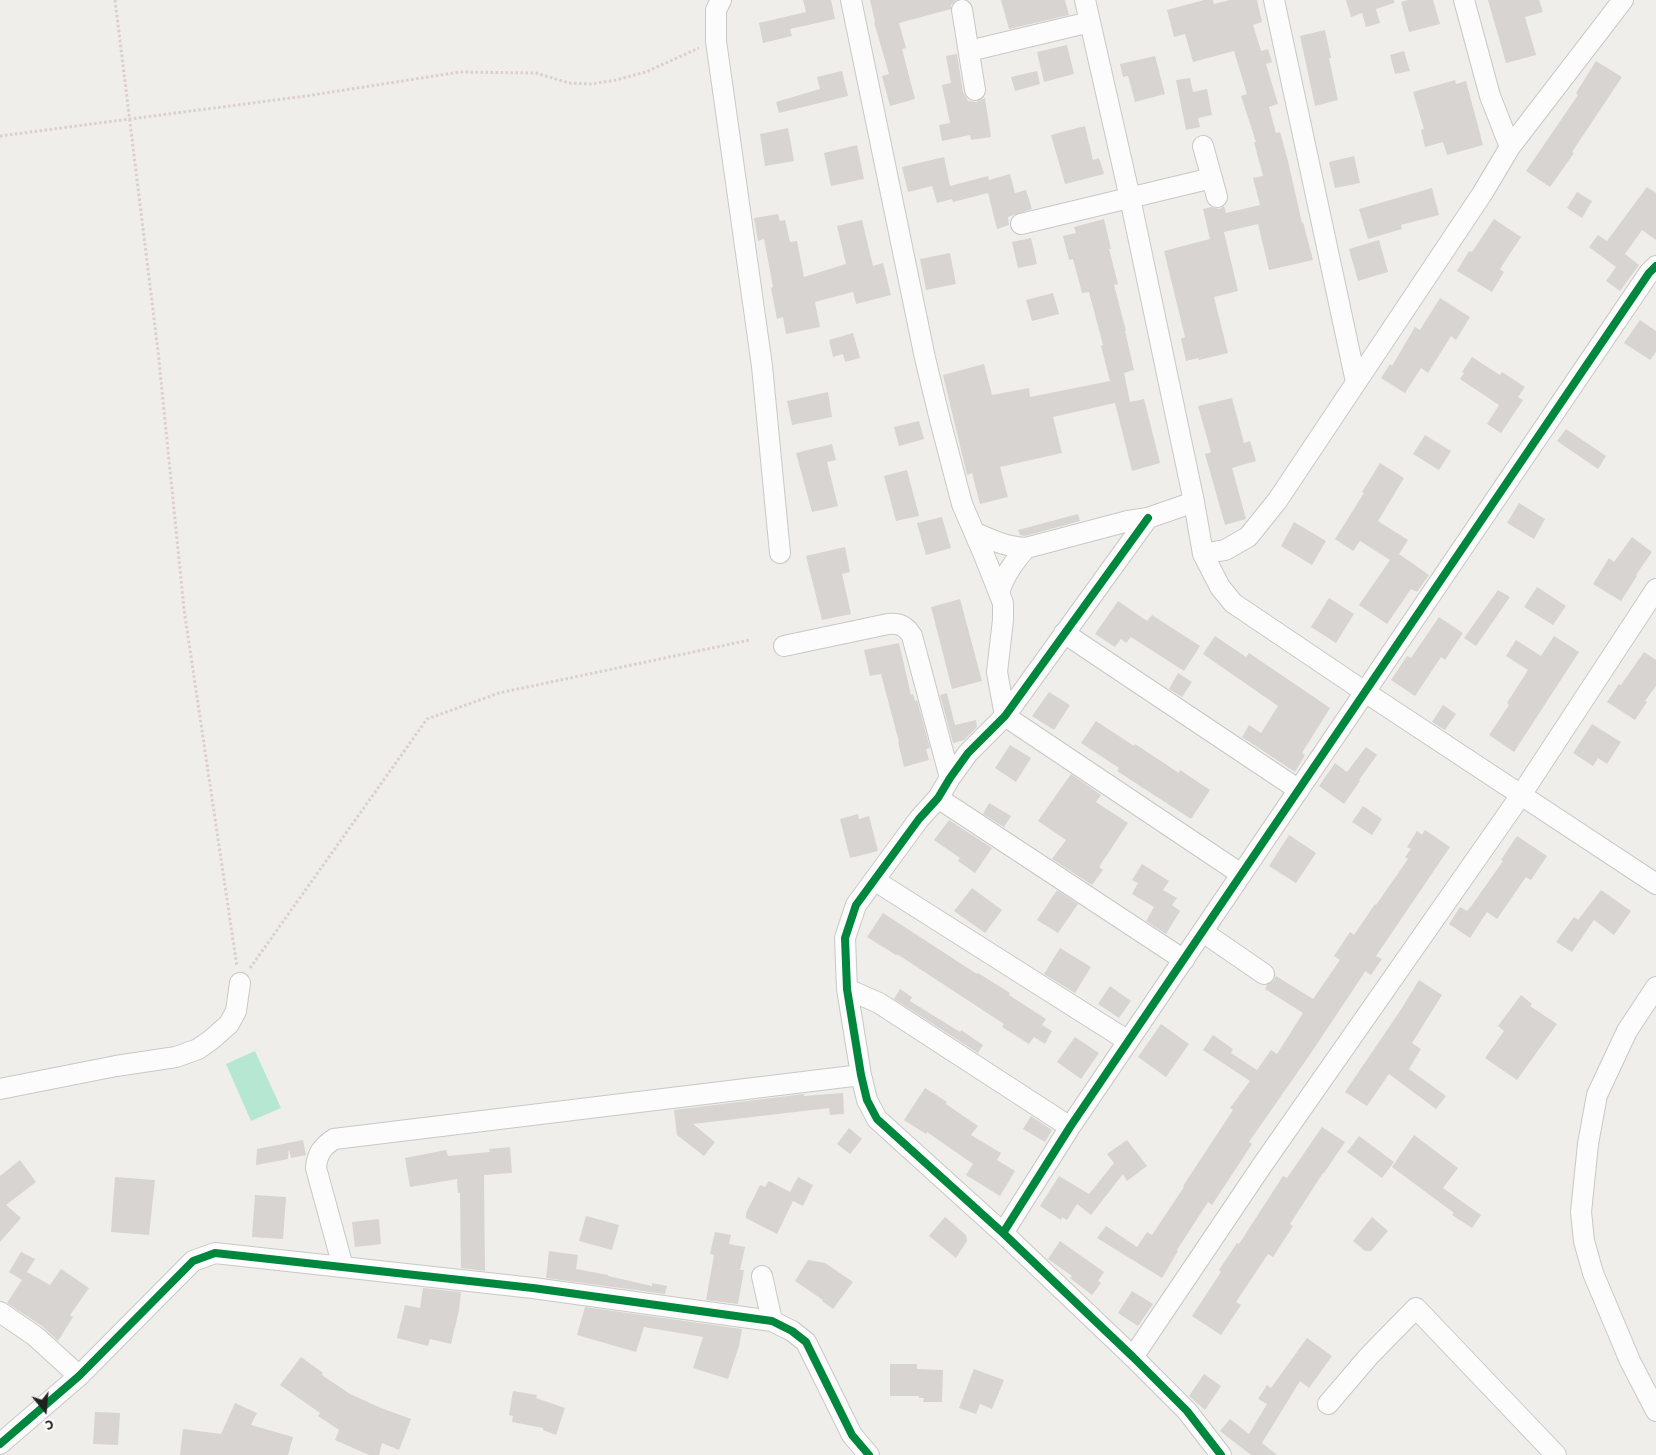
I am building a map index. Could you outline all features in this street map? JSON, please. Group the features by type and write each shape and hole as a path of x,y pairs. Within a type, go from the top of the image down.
{"street":[{"path":"721,0 716,10 716,41 762,366 780,553"},
{"path":"851,0 925,358 962,504 1003,603 997,672 1005,716 1241,874"},
{"path":"1085,0 1130,198 1194,502 1203,554 1220,587 1233,602 1365,692 1656,884"},
{"path":"1274,0 1356,382"},
{"path":"1464,0 1490,96 1510,147"},
{"path":"1203,554 1225,550 1248,536 1277,501 1482,194 1510,147 1622,0"},
{"path":"962,10 975,90"},
{"path":"969,50 1090,22"},
{"path":"1203,146 1217,197"},
{"path":"1021,224 1212,178"},
{"path":"1003,1233 1070,1127 1128,1041 1602,340 1649,273 1656,266"},
{"path":"974,532 1001,544 1026,548 1128,521 1148,518 1194,502"},
{"path":"1148,518 1005,716 968,753 938,798 919,819 856,905 845,938 846,988 861,1075 867,1100 877,1118 1003,1233 1133,1357 1187,1411 1220,1455"},
{"path":"999,593 1007,573 1026,548"},
{"path":"1133,1357 1263,1164 1521,795 1656,589"},
{"path":"784,646 888,624 898,623 907,628 912,636 950,778"},
{"path":"1064,633 1298,790"},
{"path":"938,798 1184,960"},
{"path":"874,880 1128,1041"},
{"path":"1203,932 1264,974"},
{"path":"0,1089 116,1066 176,1057 198,1049 229,1024 236,1011 240,983"},
{"path":"1656,987 1627,1031 1597,1095 1588,1144 1581,1212 1584,1241 1593,1273 1630,1361 1656,1411"},
{"path":"846,988 879,1003 1070,1127"},
{"path":"343,1267 316,1168 317,1156 325,1145 334,1140 861,1075"},
{"path":"0,1444 79,1376 193,1261 215,1253 533,1288 772,1321 792,1331 806,1342 852,1435 869,1455"},
{"path":"762,1276 772,1321"},
{"path":"1328,1404 1369,1356 1416,1308 1556,1455"},
{"path":"0,1312 36,1336 79,1376"},
{"path":"0,1452 7,1455"}],"path":[{"path":"115,0 158,351 184,609 240,983"},
{"path":"0,136 306,96 460,72 536,73 569,83 590,84 616,80 646,72 716,41"},
{"path":"240,983 427,719 498,692 750,640"}],"green space":[{"path":"255,1051 281,1108 251,1121 226,1064"}],"building":[{"path":"803,0 831,0 835,19 790,29 792,36 763,43 759,23 806,12"},
{"path":"870,0 956,0 951,5 951,9 899,23 906,48 902,49 915,99 890,106 882,76 889,74 874,22"},
{"path":"1001,0 1065,0 1069,15 1009,29"},
{"path":"1204,0 1213,0 1214,4 1230,0 1257,0 1262,22 1253,25 1261,51 1268,49 1272,62 1266,64 1278,104 1269,107 1276,133 1280,132 1313,260 1269,270 1258,224 1224,232 1238,291 1214,297 1228,353 1186,361 1181,339 1185,337 1164,251 1210,239 1203,209 1211,207 1220,209 1224,206 1226,213 1260,205 1253,178 1263,176 1254,142 1256,142 1241,96 1247,94 1234,51 1193,62 1185,34 1174,37 1167,10"},
{"path":"1346,0 1394,0 1394,3 1376,9 1380,23 1366,27 1362,13 1351,17"},
{"path":"1408,0 1433,0 1440,24 1409,32 1401,2"},
{"path":"1488,0 1539,0 1543,12 1525,17 1536,55 1506,63"},
{"path":"1325,30 1338,100 1315,106 1300,36"},
{"path":"1067,45 1074,74 1044,82 1037,52"},
{"path":"1404,51 1410,71 1395,74 1390,55"},
{"path":"957,54 963,92 968,101 976,102 985,98 991,137 971,140 970,135 942,141 939,125 950,123 942,85 951,83 946,56"},
{"path":"1155,56 1165,94 1135,102 1128,76 1123,77 1120,64"},
{"path":"1596,61 1622,77 1550,187 1526,171 1578,95 1576,93"},
{"path":"842,71 848,96 779,113 776,102 820,89 817,77"},
{"path":"1037,71 1040,84 1015,91 1011,77"},
{"path":"1190,78 1193,92 1207,89 1212,115 1198,118 1200,127 1186,130 1176,80"},
{"path":"1455,80 1456,84 1466,81 1483,145 1447,155 1443,142 1425,147 1421,130 1424,129 1413,92"},
{"path":"1085,126 1093,160 1099,158 1104,174 1065,184 1051,135"},
{"path":"788,128 794,161 765,166 760,134"},
{"path":"857,145 864,179 831,186 824,153"},
{"path":"1354,156 1360,183 1335,188 1329,162"},
{"path":"944,157 950,186 988,176 989,180 1010,174 1015,193 1026,190 1032,209 1008,217 1009,225 997,229 988,193 953,202 952,199 937,203 932,186 908,192 902,167"},
{"path":"1647,187 1656,193 1656,240 1642,230 1625,254 1639,265 1620,291 1606,281 1616,267 1589,247 1598,235 1607,241"},
{"path":"1432,188 1439,215 1401,225 1402,229 1368,239 1359,209"},
{"path":"1577,192 1592,201 1582,218 1567,208"},
{"path":"778,214 780,221 785,220 790,242 797,241 804,277 846,264 837,226 862,220 873,266 883,263 891,295 856,304 853,292 815,302 820,327 786,334 783,317 777,319 764,239 758,241 754,218"},
{"path":"1104,219 1118,284 1114,285 1134,370 1124,373 1130,402 1144,399 1160,463 1132,471 1115,403 1053,417 1062,453 1000,467 1008,497 980,504 972,473 967,475 943,375 984,364 992,395 1029,388 1030,397 1110,381 1089,292 1082,293 1073,259 1069,260 1063,236 1076,233 1074,227"},
{"path":"1494,219 1521,237 1500,269 1504,272 1492,292 1457,271 1469,251 1472,252"},
{"path":"1031,238 1037,264 1018,268 1012,242"},
{"path":"1379,240 1388,272 1358,281 1349,249"},
{"path":"950,253 956,284 926,290 920,259"},
{"path":"1053,293 1059,314 1032,321 1026,300"},
{"path":"1440,298 1470,317 1456,340 1451,336 1428,373 1421,368 1405,393 1381,378 1390,364 1392,366 1415,327 1420,330"},
{"path":"1640,320 1656,331 1656,352 1650,360 1624,343"},
{"path":"853,333 860,358 845,362 843,354 833,357 829,340"},
{"path":"1472,357 1500,375 1502,372 1525,387 1518,397 1523,400 1501,433 1487,424 1499,405 1460,379 1464,373 1462,372"},
{"path":"828,392 832,417 792,425 787,401"},
{"path":"1232,398 1244,443 1250,441 1256,461 1232,468 1246,519 1225,525 1205,454 1211,452 1198,406"},
{"path":"919,421 924,439 899,446 894,427"},
{"path":"1566,429 1606,456 1598,469 1557,441"},
{"path":"1425,435 1451,451 1439,470 1413,454"},
{"path":"832,444 836,460 827,462 838,506 812,512 796,453"},
{"path":"1380,463 1404,478 1378,521 1408,540 1399,554 1429,575 1417,592 1411,589 1387,624 1359,605 1390,560 1360,541 1353,551 1335,539 1364,493 1362,492"},
{"path":"907,470 919,516 896,521 884,476"},
{"path":"1519,503 1545,519 1534,539 1507,523"},
{"path":"1078,514 1080,521 1025,536 1020,535 1018,530"},
{"path":"942,517 951,548 926,555 917,523"},
{"path":"1294,522 1326,541 1312,565 1281,546"},
{"path":"1632,537 1652,552 1621,601 1593,584 1609,558 1614,562"},
{"path":"845,547 850,572 842,574 851,614 822,620 806,556"},
{"path":"1537,587 1566,606 1553,625 1524,607"},
{"path":"1498,590 1510,597 1476,646 1464,638"},
{"path":"1329,598 1354,614 1336,643 1311,627"},
{"path":"960,599 982,681 952,689 931,607"},
{"path":"1118,601 1147,621 1152,615 1200,646 1184,671 1131,637 1126,643 1121,639 1115,647 1095,634"},
{"path":"1439,617 1463,633 1445,660 1441,657 1415,696 1391,680 1407,656 1411,658"},
{"path":"1215,636 1246,657 1249,653 1330,708 1302,753 1305,755 1295,772 1242,737 1249,725 1261,733 1278,706 1203,654"},
{"path":"1554,636 1579,652 1514,752 1489,735 1509,705 1507,703 1528,670 1506,656 1516,640 1541,656"},
{"path":"899,643 911,695 913,694 915,701 917,700 930,748 926,749 929,760 904,767 881,674 870,676 864,650"},
{"path":"1644,652 1656,660 1656,686 1635,720 1607,702"},
{"path":"1178,673 1192,682 1182,697 1169,689"},
{"path":"1049,692 1070,705 1054,730 1032,716"},
{"path":"947,693 955,725 976,720 977,727 964,740 953,743 940,695"},
{"path":"1443,705 1456,714 1445,730 1432,722"},
{"path":"1096,721 1134,746 1135,744 1179,773 1180,770 1210,790 1191,819 1117,771 1119,768 1081,743"},
{"path":"1592,724 1621,742 1607,764 1598,758 1593,766 1573,753"},
{"path":"1010,745 1031,758 1016,782 995,768"},
{"path":"1366,747 1377,755 1344,804 1319,786 1335,763 1347,772"},
{"path":"1071,774 1101,795 1096,802 1128,823 1099,867 1103,870 1092,885 1052,859 1066,840 1038,821"},
{"path":"989,803 1011,816 1004,827 983,814"},
{"path":"1363,806 1382,819 1372,835 1352,822"},
{"path":"858,814 859,819 869,816 878,851 850,858 840,819"},
{"path":"949,820 992,848 975,873 958,861 960,858 934,840"},
{"path":"1425,830 1450,847 1376,956 1382,959 1371,975 1365,971 1249,1142 1252,1144 1212,1205 1208,1202 1177,1250 1162,1278 1097,1238 1106,1226 1137,1247 1147,1232 1152,1235 1233,1110 1230,1108 1250,1081 1203,1050 1213,1035 1233,1049 1231,1053 1257,1070 1271,1050 1277,1054 1303,1013 1265,989 1267,985 1276,976 1313,999 1340,960 1334,956 1350,932 1354,935 1408,859 1405,857 1411,849 1407,847 1417,831 1422,835"},
{"path":"1289,835 1316,853 1296,883 1269,866"},
{"path":"1517,836 1547,856 1531,880 1526,877 1497,919 1487,912 1470,938 1449,924 1460,907 1467,911 1472,905 1503,861 1501,860"},
{"path":"1142,864 1169,881 1163,890 1177,898 1172,905 1180,911 1166,934 1146,921 1154,907 1132,894 1138,883 1132,880"},
{"path":"972,888 1002,910 985,933 954,911"},
{"path":"1057,890 1078,904 1058,933 1037,920"},
{"path":"1601,890 1631,911 1614,935 1594,920 1572,952 1556,942 1574,917 1578,920"},
{"path":"883,913 977,974 1010,993 1009,995 1046,1019 1042,1025 1052,1031 1045,1044 1034,1037 1029,1044 1002,1027 1004,1024 897,954 867,937"},
{"path":"1060,948 1091,967 1075,993 1044,974"},
{"path":"1419,980 1442,995 1412,1043 1421,1049 1409,1069 1446,1096 1436,1109 1389,1074 1367,1106 1345,1092"},
{"path":"1110,986 1131,1001 1119,1018 1098,1004"},
{"path":"900,989 912,997 910,1001 983,1045 978,1053 894,999"},
{"path":"1521,995 1532,1004 1530,1006 1557,1024 1517,1080 1485,1058 1504,1031 1498,1026"},
{"path":"1161,1024 1189,1044 1166,1077 1138,1057"},
{"path":"1075,1037 1099,1053 1081,1079 1057,1062"},
{"path":"925,1088 978,1126 971,1135 1001,1153 997,1160 1015,1171 1000,1196 966,1175 973,1164 927,1132 926,1134 904,1120"},
{"path":"843,1093 844,1114 830,1115 829,1108 693,1124 715,1142 704,1156 677,1135 674,1110 804,1094 804,1096"},
{"path":"1031,1116 1052,1130 1045,1142 1023,1129"},
{"path":"1322,1127 1345,1142 1290,1224 1293,1226 1273,1257 1268,1254 1236,1302 1241,1305 1221,1335 1192,1316 1221,1272 1219,1270 1237,1243 1239,1244 1283,1176 1287,1178"},
{"path":"849,1128 862,1139 850,1154 837,1144"},
{"path":"1414,1135 1458,1168 1443,1188 1481,1215 1472,1228 1452,1215 1454,1213 1392,1167"},
{"path":"1359,1136 1394,1162 1382,1178 1347,1152"},
{"path":"303,1140 306,1155 291,1158 289,1149 288,1159 256,1165 257,1149"},
{"path":"1127,1140 1147,1166 1127,1181 1123,1174 1091,1215 1077,1204 1067,1220 1062,1217 1061,1220 1040,1206 1059,1176 1089,1194 1114,1163 1107,1154"},
{"path":"510,1147 512,1173 484,1175 485,1271 461,1268 460,1193 458,1193 457,1179 410,1187 405,1158 446,1150 448,1156 490,1152 489,1149"},
{"path":"20,1160 36,1182 6,1205 21,1218 0,1242 0,1176"},
{"path":"115,1177 155,1180 149,1235 111,1232"},
{"path":"798,1177 813,1185 803,1206 793,1201 777,1234 746,1218 746,1213 760,1185 765,1187 769,1181 790,1192"},
{"path":"255,1195 286,1197 283,1239 252,1237"},
{"path":"586,1216 619,1225 612,1250 579,1241"},
{"path":"945,1217 966,1235 967,1241 956,1258 929,1236"},
{"path":"1372,1217 1388,1231 1371,1251 1365,1251 1353,1241"},
{"path":"379,1219 381,1244 355,1247 352,1222"},
{"path":"715,1232 731,1235 729,1244 745,1247 740,1270 744,1270 738,1304 706,1300 714,1255 710,1254"},
{"path":"1060,1241 1104,1272 1098,1281 1101,1283 1092,1295 1070,1278 1072,1276 1048,1259"},
{"path":"549,1251 578,1255 576,1269 652,1286 652,1283 667,1286 665,1294 546,1278"},
{"path":"21,1252 35,1259 25,1275 27,1272 50,1285 61,1269 89,1288 70,1315 73,1317 58,1341 42,1326 7,1303 22,1280 9,1272"},
{"path":"808,1260 825,1263 853,1282 833,1309 795,1281"},
{"path":"423,1288 461,1292 451,1344 430,1339 428,1346 397,1338 405,1305 420,1308"},
{"path":"1132,1291 1153,1304 1138,1326 1118,1313"},
{"path":"585,1307 742,1329 739,1346 728,1379 693,1368 703,1337 644,1327 636,1352 577,1335"},
{"path":"1307,1338 1332,1356 1309,1388 1300,1381 1262,1443 1277,1455 1251,1455 1220,1431 1230,1419 1249,1434 1267,1404 1258,1399 1267,1385 1271,1388"},
{"path":"301,1357 323,1373 322,1375 350,1394 411,1419 399,1450 382,1443 379,1455 369,1455 335,1440 339,1430 318,1416 320,1413 280,1385"},
{"path":"890,1364 917,1364 917,1369 943,1370 942,1402 923,1402 924,1398 919,1398 919,1396 890,1396"},
{"path":"974,1369 1004,1380 992,1409 980,1404 976,1414 959,1408"},
{"path":"1204,1374 1221,1386 1205,1410 1189,1396"},
{"path":"513,1391 537,1395 536,1398 565,1408 556,1435 543,1430 543,1428 512,1422 513,1416 509,1415"},
{"path":"235,1403 257,1413 251,1425 293,1437 288,1455 180,1455 183,1429 221,1434"},
{"path":"95,1412 120,1413 118,1445 93,1444"}],"cycle path":[{"path":"1003,1233 1070,1127 1649,273 1656,266"},
{"path":"1148,518 1005,716 968,753 938,798 919,819 856,905 845,938 847,989 861,1075 867,1100 877,1119 1003,1233 1133,1357 1187,1411 1221,1455"},
{"path":"0,1444 79,1376 193,1261 215,1253 533,1288 772,1321 792,1331 806,1342 852,1435 869,1455"}]}
